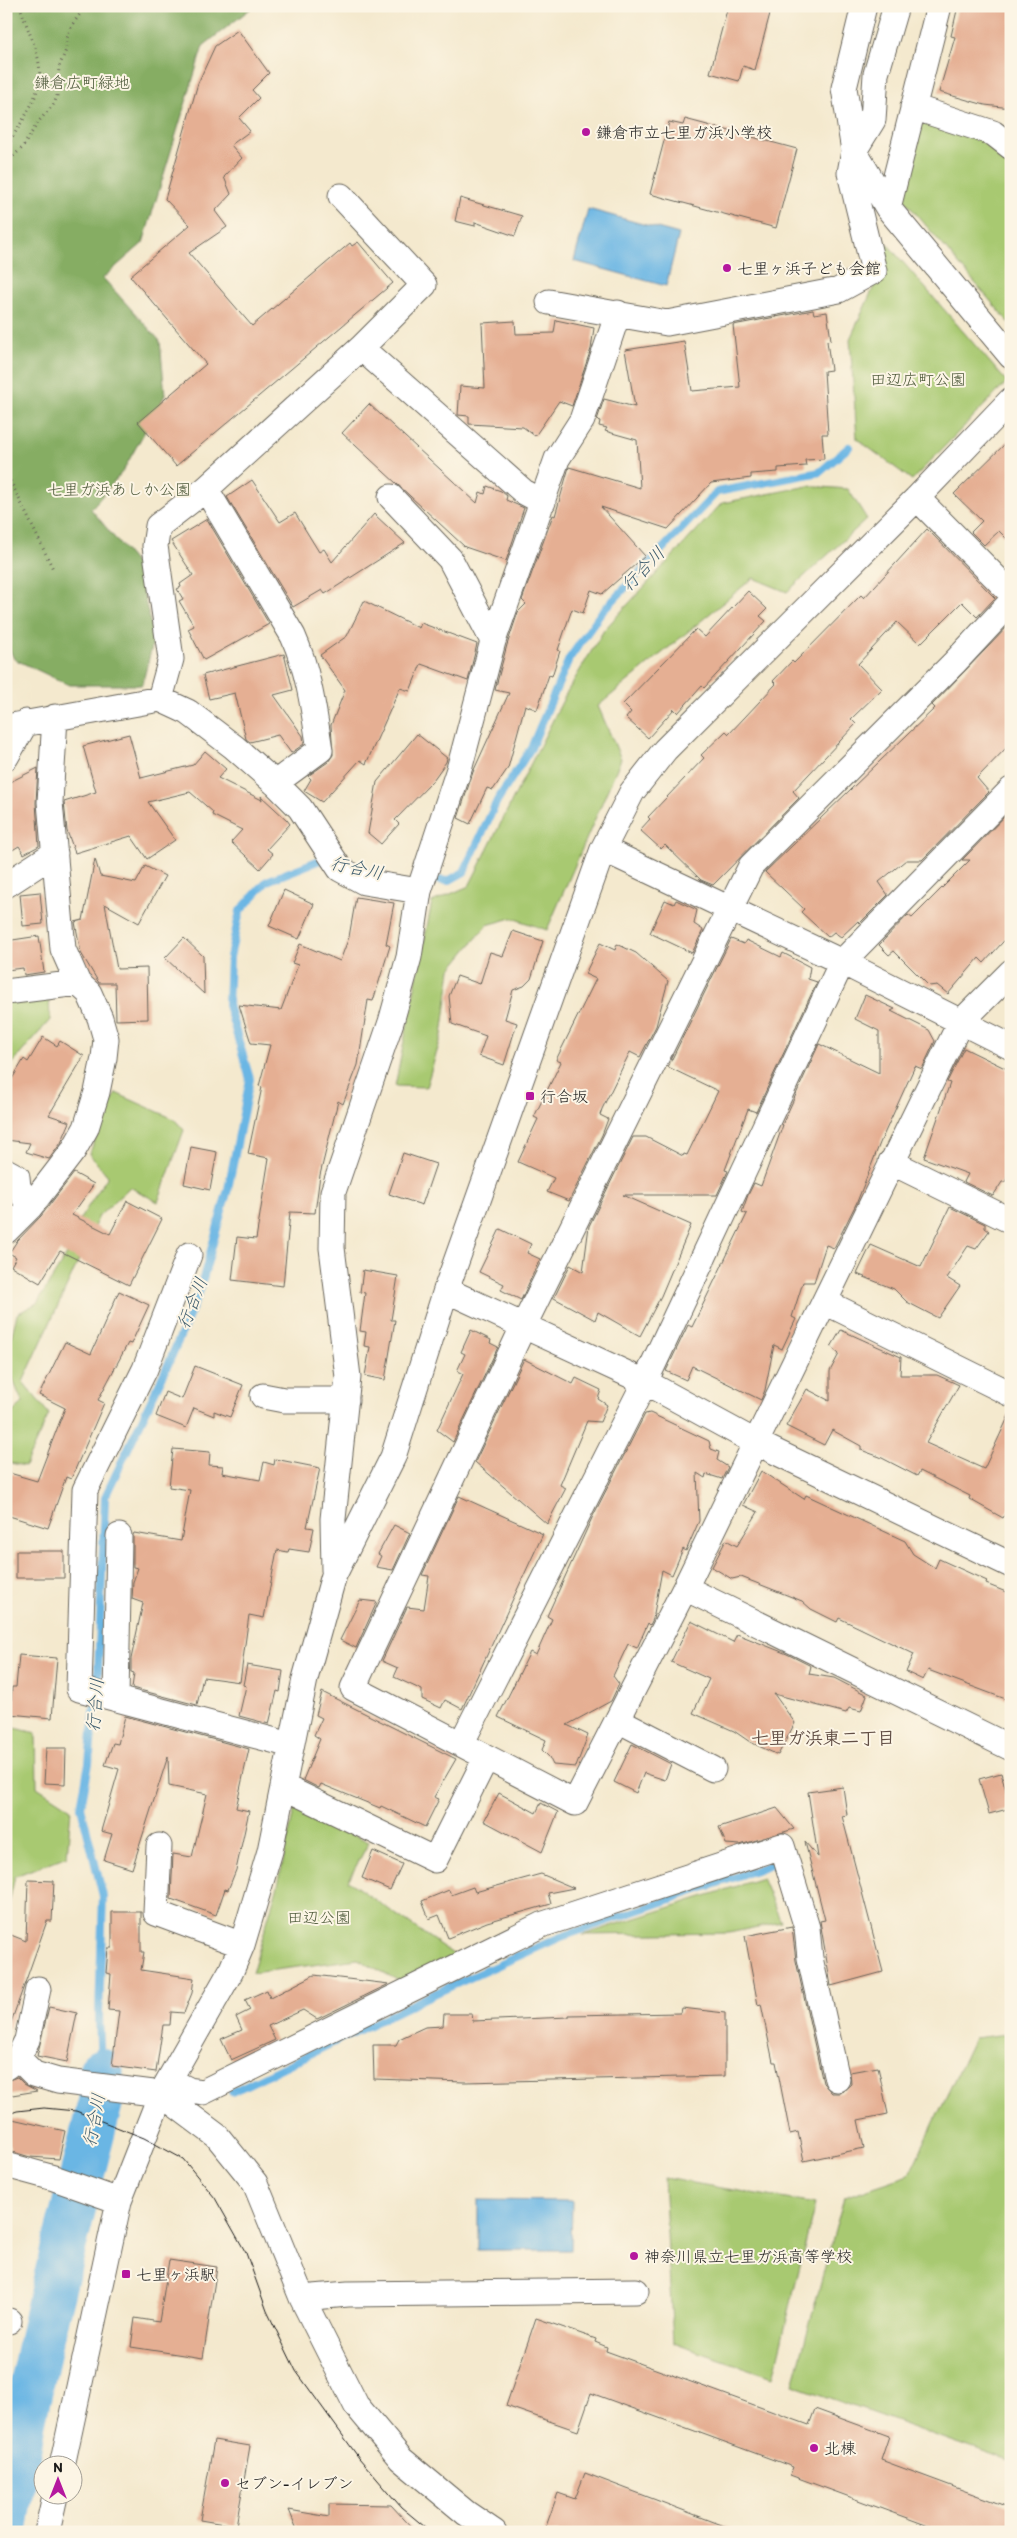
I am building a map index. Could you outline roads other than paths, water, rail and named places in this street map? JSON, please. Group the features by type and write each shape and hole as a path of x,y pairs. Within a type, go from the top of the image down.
{"street":[{"path":"550,302 667,323 840,290 874,271 850,173 854,150 844,88 864,6"},
{"path":"854,150 873,120 876,74 896,6"},
{"path":"888,208 939,6"},
{"path":"913,107 993,133 1011,147"},
{"path":"854,150 888,208 1011,356"},
{"path":"160,699 171,659 155,546 158,526 206,489 360,348 424,285 341,196"},
{"path":"334,1575 333,1519 348,1378 332,1248 333,1192 391,1022 409,956 419,891 460,766 493,641 557,459 582,420 618,313"},
{"path":"360,348 524,492 543,502"},
{"path":"64,2456 119,2201 165,2087 231,1971 242,1946 268,1861 304,1679 334,1575 393,1457 446,1290 604,849 632,792 665,750 917,498 1011,400"},
{"path":"206,489 293,636 311,694 320,750 275,783"},
{"path":"391,497 450,559 493,641"},
{"path":"917,498 1011,593"},
{"path":"1011,602 954,663 751,866 728,909 523,1328 353,1688 575,1803 685,1588 755,1442 826,1302 891,1162 960,1023 1011,972"},
{"path":"6,757 16,724 160,699 188,712 234,747 275,783 300,808 340,869 364,882 419,891"},
{"path":"6,1231 30,1207 73,1151 86,1128 97,1092 106,1039 100,1018 89,993 78,983 63,950 50,802 55,717"},
{"path":"461,1744 645,1382 842,962 1011,790"},
{"path":"604,849 842,962 1011,1047"},
{"path":"6,885 55,853"},
{"path":"6,992 78,983"},
{"path":"891,1162 1011,1221"},
{"path":"6,1172 17,1177 18,1187 30,1207"},
{"path":"189,1254 145,1369 84,1490 79,1689 291,1746"},
{"path":"446,1290 523,1328 645,1382 755,1442 1011,1565"},
{"path":"826,1302 1011,1394"},
{"path":"262,1396 284,1400 346,1400"},
{"path":"116,1699 119,1536"},
{"path":"685,1588 1011,1748"},
{"path":"618,1720 713,1769"},
{"path":"284,1787 435,1860 486,1758"},
{"path":"159,1846 156,1913 242,1946"},
{"path":"38,1989 27,2040 12,2062 34,2074 58,2081 165,2087 203,2092 541,1926 782,1846 807,1928 810,1958 837,2079"},
{"path":"165,2087 217,2136 255,2183 302,2298 356,2405 400,2459 466,2514 494,2532"},
{"path":"6,2165 54,2178 119,2201"},
{"path":"302,2298 348,2294 636,2291"},
{"path":"47,2532 53,2506"}],"water":[{"path":"588,209 679,234 666,286 574,261"},
{"path":"478,2200 572,2201 571,2250 478,2250"}],"waterway":[{"name":"行合川","path":"426,879 448,881 464,872 497,801 531,748 569,659 601,613 717,492 820,472 849,447"},
{"name":"行合川","path":"101,2071 99,2014 103,1896 81,1807 89,1763 98,1675 105,1497 166,1369 199,1293 228,1189 250,1079 228,1005 230,957 240,911 267,881 320,860 329,862"},
{"path":"232,2092 427,1997 561,1937 776,1863"},
{"name":"行合川","path":"6,2526 23,2423 47,2313 101,2100 101,2071"}],"tram line":[{"path":"6,2115 17,2111 44,2108 76,2111 144,2138 183,2159 215,2198 246,2253 267,2311 296,2371 359,2458 401,2507 431,2532"}],"place":[{"name":"鎌倉市立七里ガ浜小学校","path":"586,132"},
{"name":"七里ヶ浜子ども会館","path":"727,268"},
{"name":"行合坂","path":"530,1096"},
{"name":"神奈川県立七里ガ浜高等学校","path":"634,2256"},
{"name":"七里ヶ浜駅","path":"126,2274"},
{"name":"北棟","path":"814,2448"},
{"name":"セブン-イレブン","path":"225,2483"}],"district":[{"name":"七里ガ浜東二丁目","path":"823,1738"}],"park label":[{"name":"鎌倉広町緑地","path":"82,82"},
{"name":"田辺広町公園","path":"918,379"},
{"name":"七里ガ浜あしか公園","path":"119,489"},
{"name":"田辺公園","path":"319,1917"}]}
